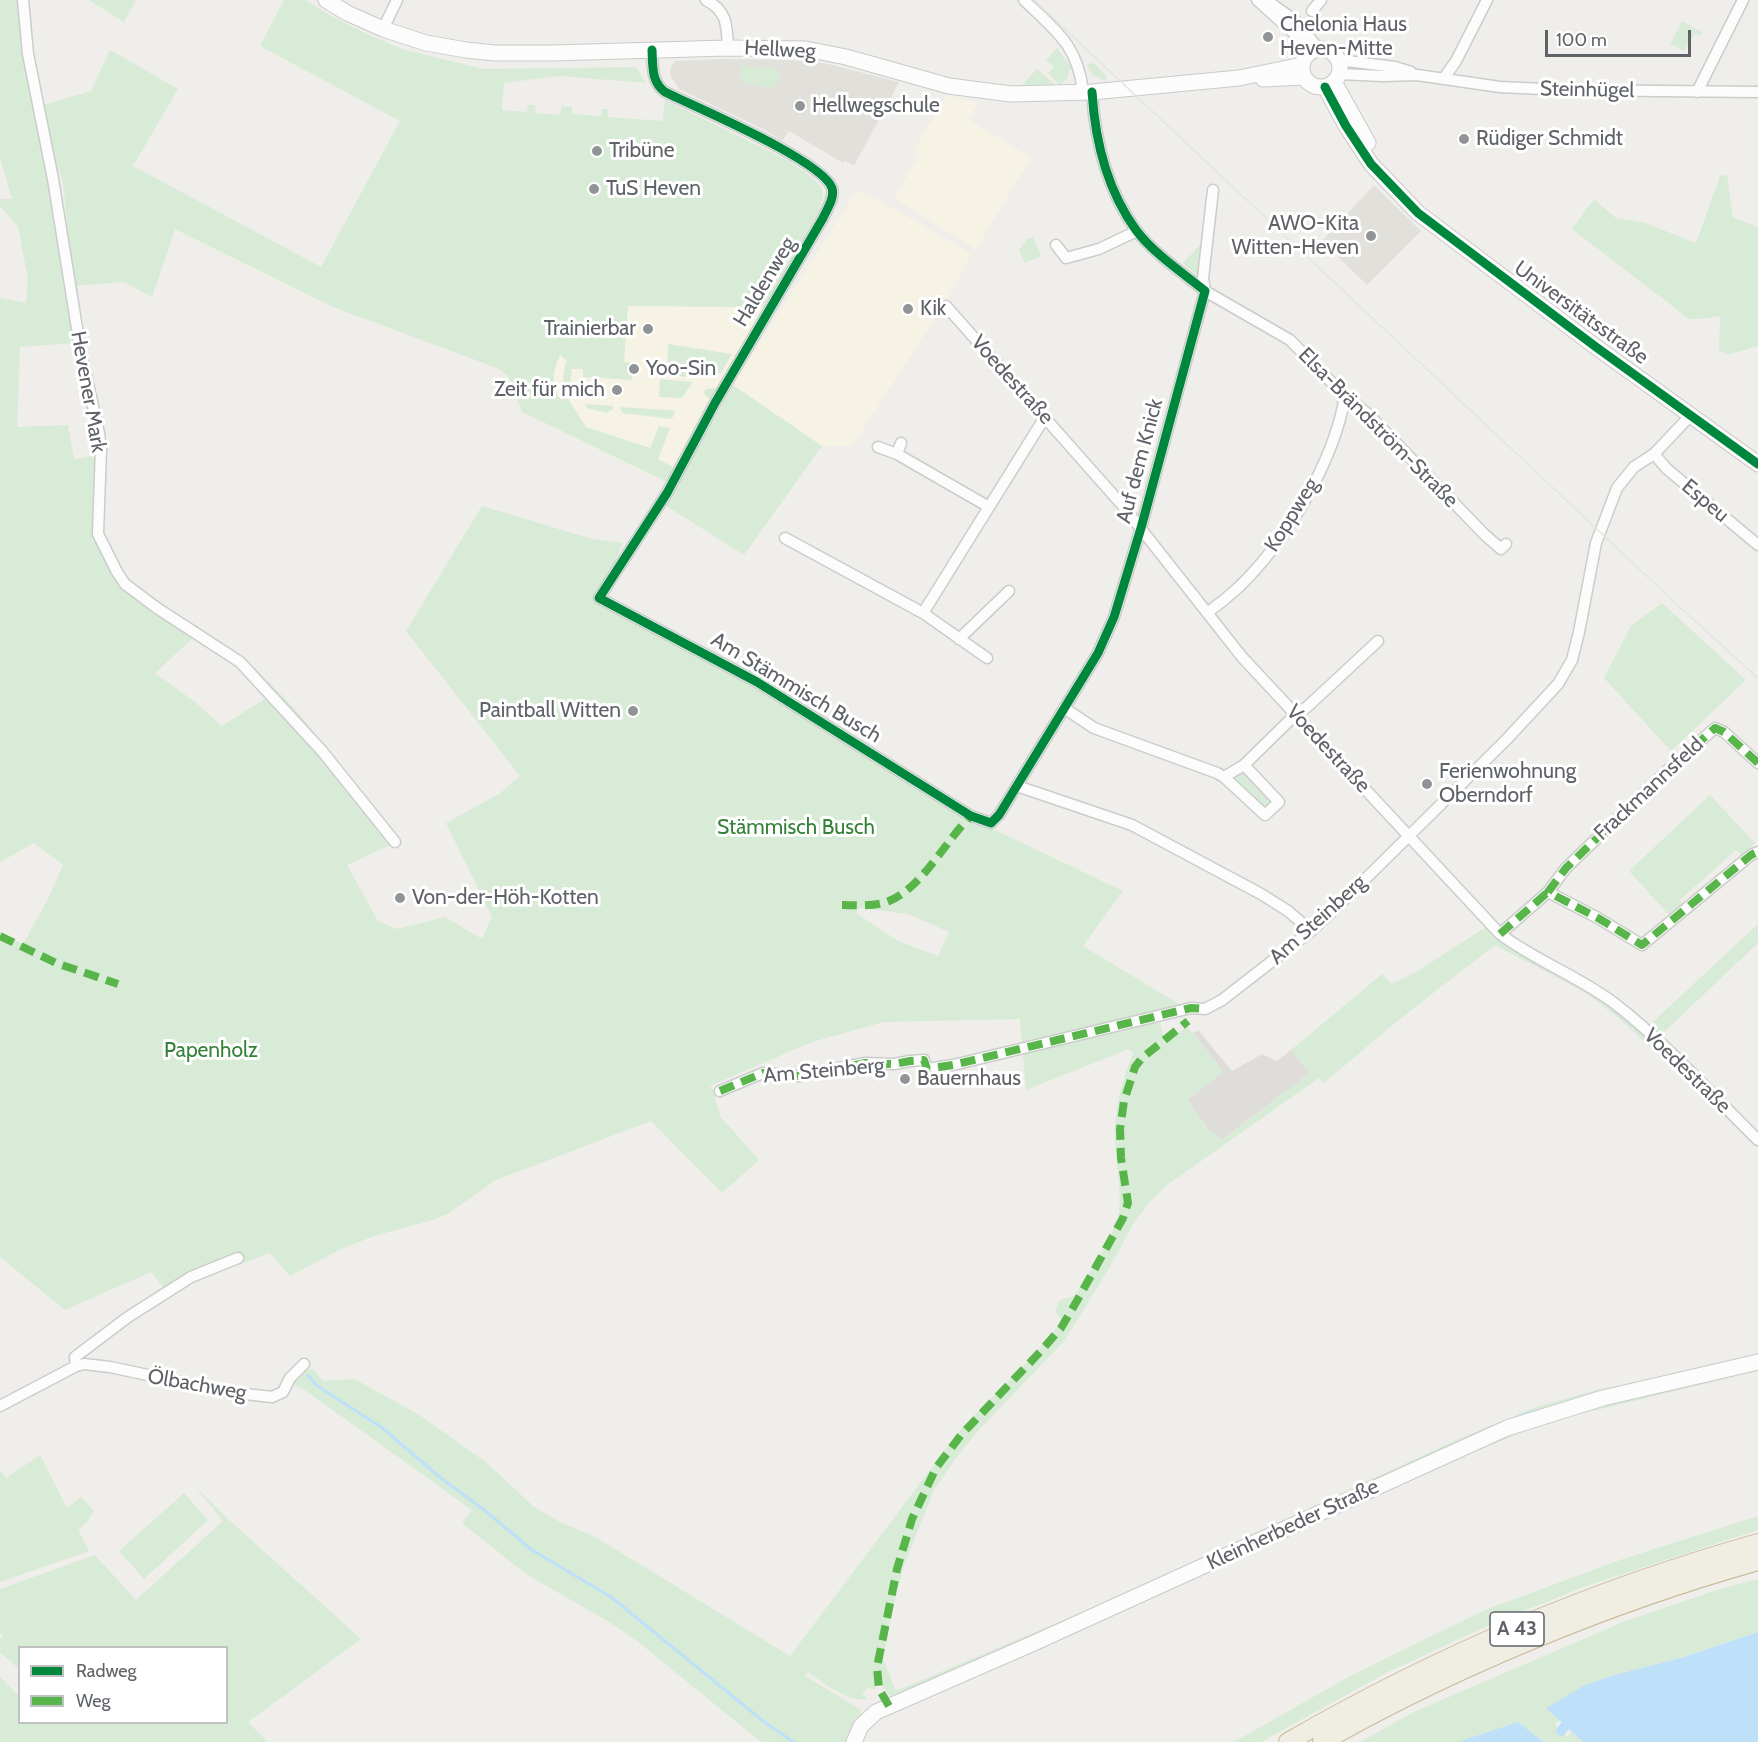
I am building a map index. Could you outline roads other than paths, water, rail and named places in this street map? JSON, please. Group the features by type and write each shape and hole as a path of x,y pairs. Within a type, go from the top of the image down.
{"highway":[{"name":"A 43","path":"1288,1742 1372,1696 1459,1653 1582,1603 1672,1570 1758,1543"},
{"name":"A 43","path":"1322,1742 1374,1714 1528,1643 1664,1591 1758,1561"}],"street":[{"name":"Hevener Mark","path":"23,0 28,54 53,179 81,353 99,433 101,449 98,534 125,584 157,608 240,662 322,751 395,842"},
{"name":"Hellweg","path":"326,0 347,13 383,29 426,43 495,53 728,48 806,49 846,57 949,86 1032,94 1087,92 1239,78 1260,80 1308,61"},
{"path":"383,29 397,0"},
{"path":"705,0 717,6 723,13 728,48"},
{"path":"1024,0 1057,32 1069,47 1079,66 1101,155 1110,181 1137,231 1159,253 1205,291"},
{"path":"1257,0 1298,37 1308,61"},
{"path":"1266,0 1296,21 1313,86 1334,76 1330,50 1308,61"},
{"path":"1312,11 1321,0"},
{"path":"1444,78 1456,61 1487,0"},
{"path":"1697,92 1743,0"},
{"name":"Haldenweg","path":"599,598 667,493 715,403 819,226 833,197 832,189 823,176 766,139 664,92 657,86 652,50"},
{"name":"Steinhügel","path":"1334,76 1417,75 1500,87 1564,90 1758,92"},
{"name":"Universitätsstraße","path":"1334,76 1346,126 1371,164 1418,213 1454,242 1758,464"},
{"path":"1205,291 1203,278 1213,190"},
{"path":"1056,245 1066,258 1099,249 1137,231"},
{"name":"Elsa-Brändström-Straße","path":"1205,291 1290,340 1345,396 1368,414 1427,477 1501,549 1506,544"},
{"name":"Auf dem Knick","path":"971,816 991,823 999,815 1098,653 1107,634 1140,528 1205,291"},
{"name":"Voedestraße","path":"946,306 1140,528 1242,657 1500,934 1522,950 1569,974 1615,1004 1655,1039 1758,1140"},
{"name":"Koppweg","path":"1207,613 1239,587 1262,561 1299,508 1321,468 1338,428 1345,396"},
{"name":"Am Steinberg","path":"720,1091 763,1073 799,1076 865,1064 894,1064 924,1060 927,1069 952,1065 1191,1008 1205,1009 1222,1000 1311,930 1506,740 1558,684 1572,660 1596,543 1613,495 1624,477 1634,467 1654,454 1690,416"},
{"path":"923,613 1045,417"},
{"path":"878,447 899,449 989,507"},
{"name":"Espeu","path":"1654,454 1667,469 1758,545"},
{"path":"785,538 923,613 987,658"},
{"path":"959,639 1009,591"},
{"name":"Am Stämmisch Busch","path":"599,598 757,682 971,816"},
{"path":"1224,777 1244,765 1295,715 1307,707 1378,641"},
{"path":"1064,708 1094,728 1209,769 1224,777 1265,815 1280,802 1244,765"},
{"name":"Frackmannsfeld","path":"1500,934 1548,892 1566,868 1715,728 1724,732 1758,763"},
{"path":"1017,786 1132,825 1261,894 1288,911 1311,930"},
{"path":"1548,892 1598,918 1642,945 1751,855 1758,852"},
{"path":"0,1406 76,1366 75,1357 128,1317 191,1277 238,1258"},
{"name":"Kleinherbeder Straße","path":"854,1742 861,1726 876,1712 1499,1431 1603,1398 1758,1362"},
{"name":"Ölbachweg","path":"76,1366 84,1364 110,1367 206,1389 272,1397 283,1392 290,1378 304,1364"}],"water":[{"path":"1758,1632 1758,1742 1583,1742 1546,1708 1585,1685 1681,1658"},
{"path":"1518,1722 1544,1742 1460,1742 1464,1740"}],"waterway":[{"path":"308,1375 316,1385 381,1427 532,1550 611,1597 763,1721 793,1742"},
{"path":"1522,1415 1537,1411"},
{"path":"1561,1731 1566,1725"}],"tram line":[{"path":"1034,0 1758,678"}],"place":[{"name":"Chelonia Haus Heven-Mitte","path":"1268,37"},
{"name":"Hellwegschule","path":"800,106"},
{"name":"Rüdiger Schmidt","path":"1464,139"},
{"name":"Tribüne","path":"597,151"},
{"name":"TuS Heven","path":"594,189"},
{"name":"AWO-Kita Witten-Heven","path":"1371,236"},
{"name":"Kik","path":"908,309"},
{"name":"Trainierbar","path":"648,329"},
{"name":"Yoo-Sin","path":"634,369"},
{"name":"Zeit für mich","path":"617,390"},
{"name":"Paintball Witten","path":"633,711"},
{"name":"Ferienwohnung Oberndorf","path":"1427,784"},
{"name":"Von-der-Höh-Kotten","path":"400,898"},
{"name":"Bauernhaus","path":"905,1079"}],"park label":[{"name":"Stämmisch Busch","path":"796,828"},
{"name":"Papenholz","path":"211,1051"}]}
